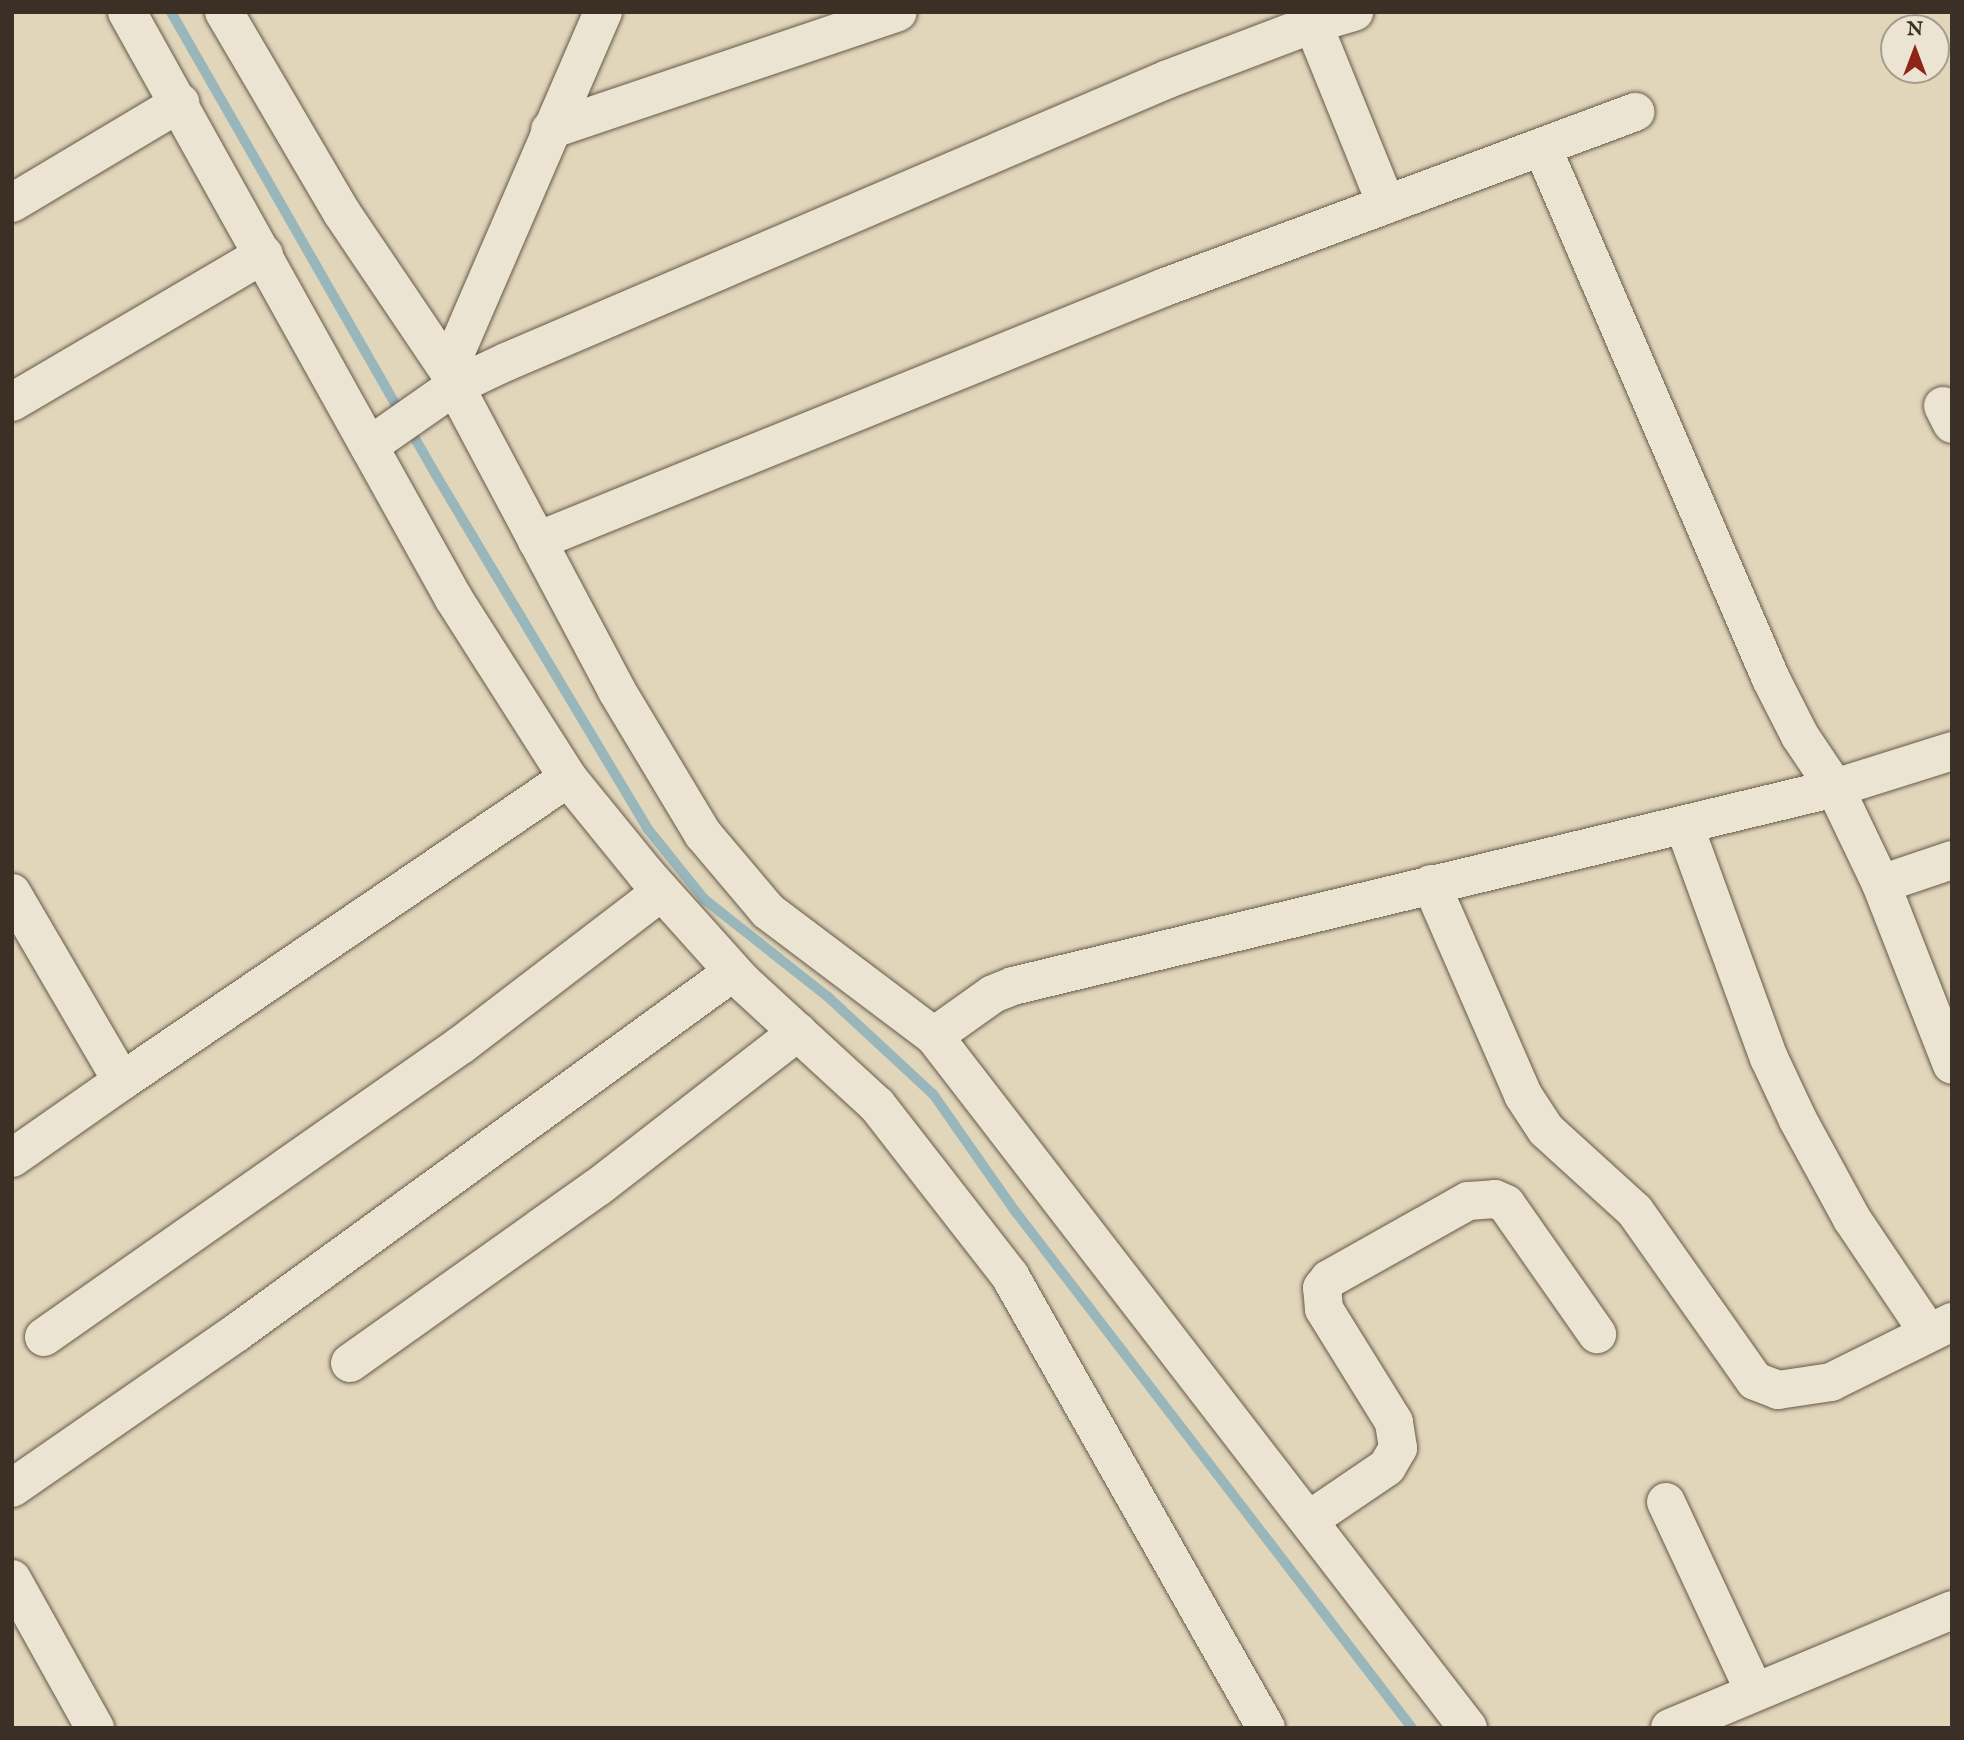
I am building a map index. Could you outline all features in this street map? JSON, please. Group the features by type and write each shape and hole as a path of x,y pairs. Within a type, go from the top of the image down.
{"street":[{"path":"127,12 264,254 378,440 454,599 568,778 662,892 733,972 877,1105 1010,1276 1266,1728"},
{"path":"224,12 537,541 672,787 732,873 768,911 934,1035 1468,1728"},
{"path":"444,387 550,130 603,12"},
{"path":"550,130 898,12"},
{"path":"378,440 444,387 864,206 1168,79 1313,24 1354,12"},
{"path":"1313,24 1386,204"},
{"path":"12,203 180,103"},
{"path":"537,541 1165,286 1635,112"},
{"path":"1542,147 1771,679 1800,736 1835,788 1881,884 1948,1045"},
{"path":"12,402 264,254"},
{"path":"934,1035 993,994 1013,986 1835,788 1952,751"},
{"path":"12,1157 568,778"},
{"path":"1431,884 1523,1095 1546,1130 1635,1211 1755,1381 1778,1390 1830,1382 1940,1327 1852,1219 1798,1120 1769,1058 1684,825"},
{"path":"1881,884 1952,860"},
{"path":"44,1337 461,1045 662,892"},
{"path":"12,893 122,1081"},
{"path":"12,1488 258,1317 733,972"},
{"path":"350,1363 598,1187 797,1032"},
{"path":"1309,1520 1387,1467 1398,1448 1394,1422 1324,1309 1322,1288 1329,1279 1468,1201 1495,1199 1506,1204 1597,1334"},
{"path":"1666,1502 1754,1691"},
{"path":"12,1579 95,1728"},
{"path":"1670,1728 1952,1609"}],"waterway":[{"path":"171,12 436,475 647,828 704,899 827,996 933,1094 1015,1211 1412,1728"}]}
